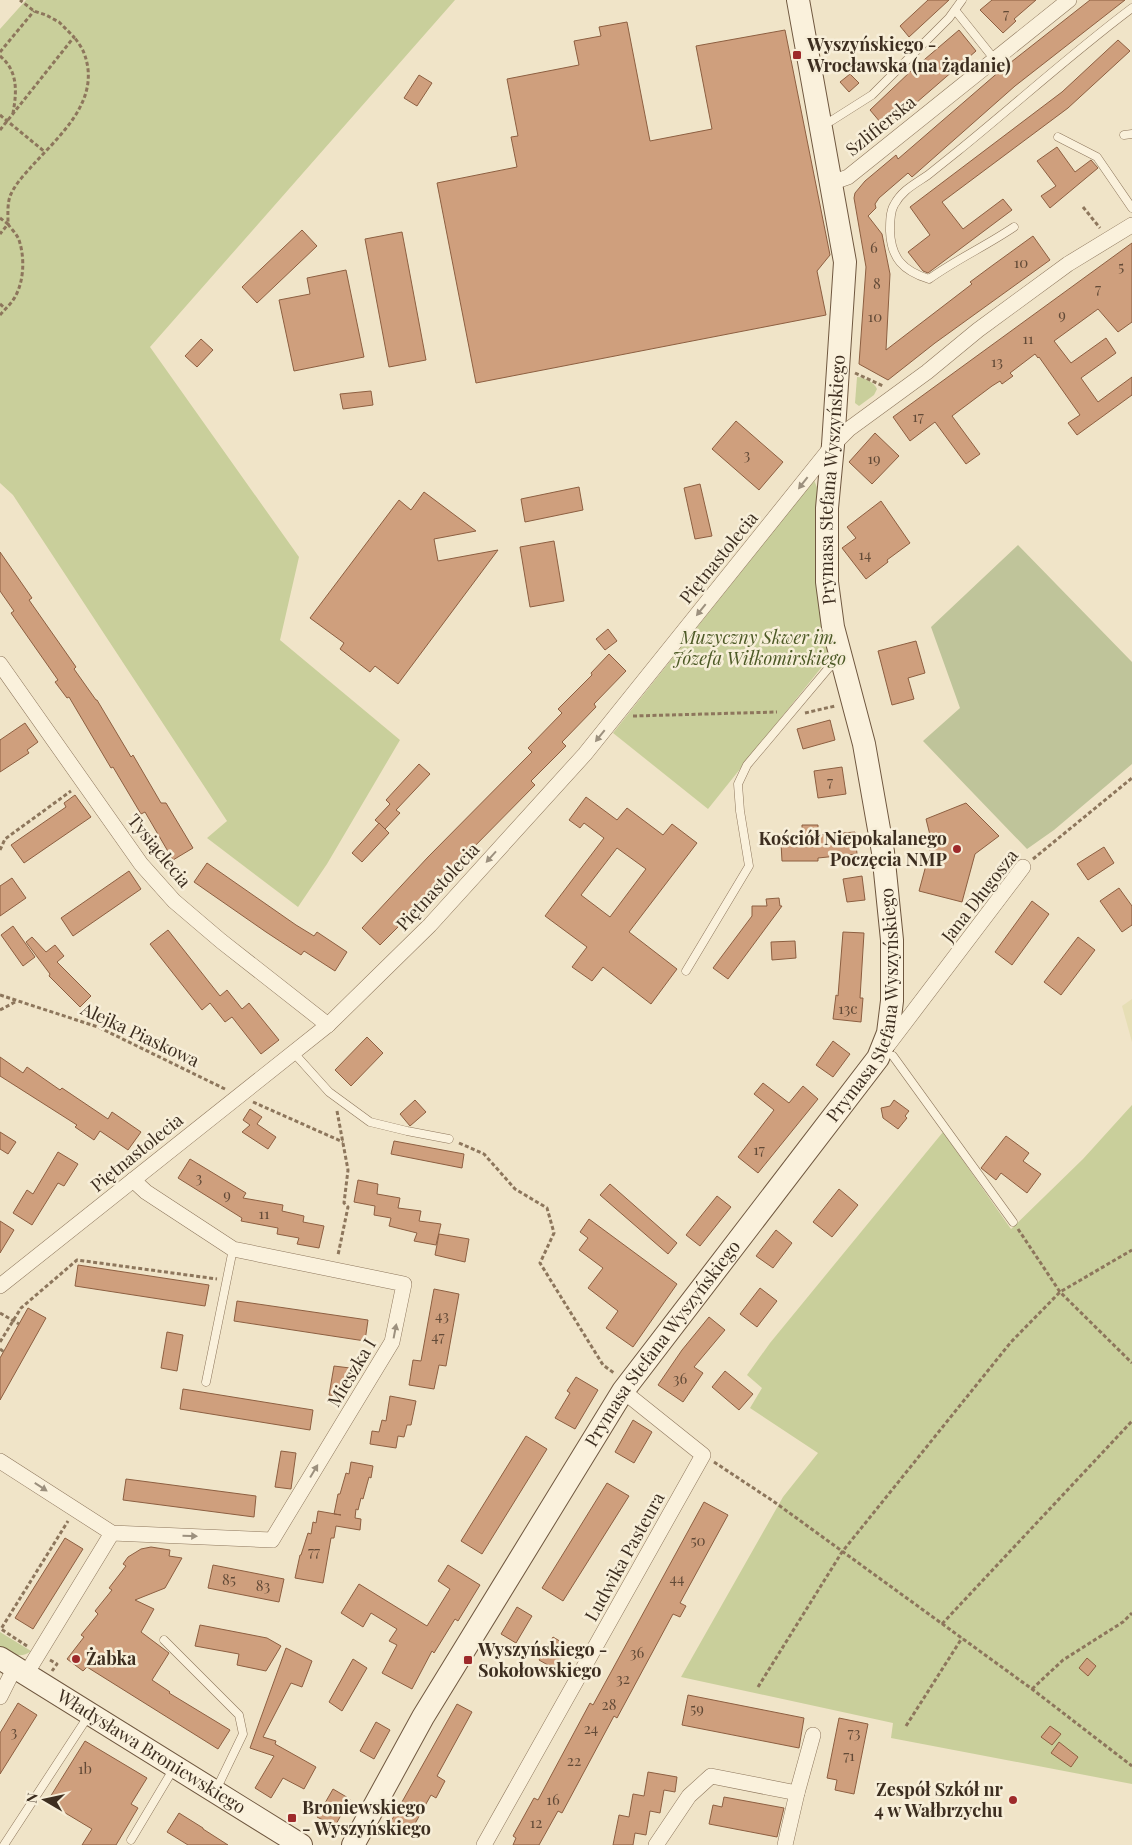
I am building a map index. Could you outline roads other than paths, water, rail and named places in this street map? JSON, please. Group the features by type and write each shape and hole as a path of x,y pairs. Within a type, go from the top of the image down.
{"street":[{"name":"Prymasa Stefana Wyszyńskiego","path":"353,1845 423,1716 626,1387 886,1057 892,1001 892,940 883,852 864,744 833,627 827,582 827,508 845,262 798,0"},
{"name":"Szlifierska","path":"831,183 848,177 1069,0"},
{"name":"Piętnastolecia","path":"0,1286 328,1025 430,925 585,754 833,444 849,429 927,372 978,330 1053,275 1132,225"},
{"name":"Tysiąclecia","path":"0,664 141,864 174,901 221,941 328,1025"},
{"name":"Jana Długosza","path":"886,1057 1023,868"},
{"name":"Mieszka I","path":"112,1533 272,1540 392,1342 404,1284 232,1248 146,1192 133,1180"},
{"name":"Ludwika Pasteura","path":"484,1845 703,1455 626,1387"},
{"path":"0,1461 112,1533 14,1666 0,1696"},
{"name":"Władysława Broniewskiego","path":"14,1666 301,1845"},
{"path":"785,1845 813,1735"},
{"path":"656,1845 689,1796 711,1776 797,1793"}],"lane":[{"path":"820,123 831,121 872,96 949,18 962,0"},
{"path":"1014,227 990,244 951,263 929,279 915,275 897,260 892,251 890,239 890,221 893,206 903,192 959,150 1087,42 1132,8"},
{"path":"955,10 995,60"},
{"path":"1058,137 1097,157 1132,208"},
{"path":"686,971 748,866 738,784 747,765 840,654"},
{"path":"293,1052 334,1096 370,1122 407,1132 450,1139"},
{"path":"886,1057 1013,1222"},
{"path":"206,1382 232,1248"},
{"path":"164,1640 239,1715 243,1734 215,1792"},
{"path":"4,1845 90,1714"},
{"path":"131,1840 176,1767"}],"place":[{"name":"Wyszyńskiego - Wrocławska (na żądanie)","path":"797,55"},
{"name":"Kościół Niepokalanego Poczęcia NMP","path":"957,849"},
{"name":"Żabka","path":"76,1659"},
{"name":"Wyszyńskiego - Sokołowskiego","path":"468,1660"},
{"name":"Zespół Szkół nr 4 w Wałbrzychu","path":"1013,1800"},
{"name":"Broniewskiego - Wyszyńskiego","path":"292,1818"}],"park label":[{"name":"Muzyczny Skwer im. Józefa Wiłkomirskiego","path":"759,648"}]}
